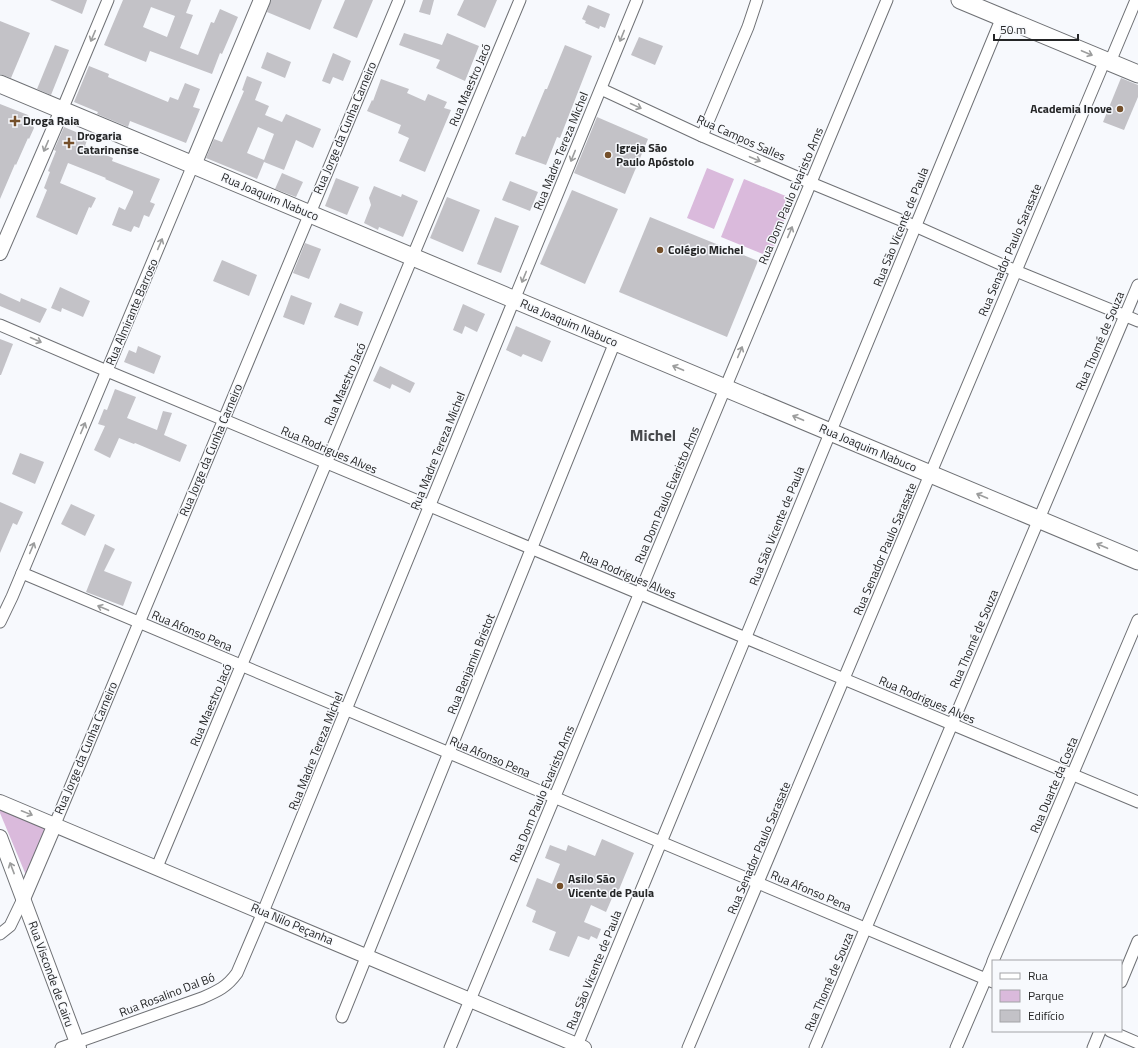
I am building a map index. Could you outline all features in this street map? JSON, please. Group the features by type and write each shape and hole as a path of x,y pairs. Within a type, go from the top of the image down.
{"main road":[{"name":"Rua Almirante Barroso","path":"193,165 262,0"},
{"path":"960,0 1138,74"},
{"name":"Rua Joaquim Nabuco","path":"0,84 1138,561"}],"street":[{"path":"0,253 108,0"},
{"name":"Rua Jorge da Cunha Carneiro","path":"23,899 399,0"},
{"name":"Rua Maestro Jacó","path":"157,867 520,0"},
{"name":"Rua Madre Tereza Michel","path":"263,912 637,0"},
{"path":"702,136 748,27 757,0"},
{"name":"Rua Dom Paulo Evaristo Arns","path":"450,1048 887,0"},
{"name":"Rua Senador Paulo Sarasate","path":"688,1048 1016,271 1107,61 1136,0"},
{"name":"Rua São Vicente de Paula","path":"579,1047 661,842 1002,17"},
{"name":"Rua Campos Salles","path":"601,89 702,136 810,183 915,226 1016,271 1138,321"},
{"name":"Rua Almirante Barroso","path":"0,622 22,574 193,165"},
{"name":"Rua Thomé de Souza","path":"815,1048 1138,285"},
{"name":"Rua Rodrigues Alves","path":"0,325 531,549 1138,802"},
{"name":"Rua Benjamin Bristot","path":"342,1017 615,342"},
{"name":"Rua Afonso Pena","path":"22,574 989,980"},
{"name":"Rua Duarte da Costa","path":"994,960 1138,620"},
{"name":"Rua Nilo Peçanha","path":"0,802 157,867 579,1047"},
{"name":"Rua Visconde de Cairu","path":"0,837 78,1045"},
{"path":"0,934 10,926 23,899"},
{"name":"Rua Rosalino Dal Bó","path":"61,1048 78,1045 202,998 225,987 231,982 237,973 263,912"},
{"path":"1122,980 1138,941"},
{"name":"Rua Duarte da Costa","path":"956,1048 989,980 992,966"},
{"path":"1093,1048 1100,1032"},
{"path":"1112,1032 1138,1043"}],"green space":[{"path":"707,168 734,179 714,229 687,218"},
{"path":"744,179 793,199 770,257 721,237"},
{"path":"0,810 50,830 28,880 0,813"}],"building":[{"path":"50,0 87,0 82,14"},
{"path":"123,0 191,0 186,13 193,15 180,48 198,55 211,22 214,23 220,9 238,17 222,54 220,53 212,74 150,51 146,62 104,45","holes":["151,7 175,16 167,37 143,27"]},
{"path":"271,0 322,0 310,30 267,12"},
{"path":"345,0 373,0 357,38 333,28"},
{"path":"423,0 434,0 430,15 419,12"},
{"path":"464,0 497,0 485,28 457,15"},
{"path":"588,5 610,14 605,28 600,26 599,29 585,23 586,21 582,19"},
{"path":"0,21 30,33 11,78 0,74"},
{"path":"404,33 442,45 447,33 479,46 465,81 436,68 440,60 399,45"},
{"path":"639,37 663,46 655,65 631,55"},
{"path":"55,45 69,50 51,95 37,89"},
{"path":"565,45 592,56 560,138 557,137 546,165 515,154 522,136 525,137"},
{"path":"267,52 291,62 285,78 261,68"},
{"path":"333,53 351,61 343,81 333,77 330,84 322,81"},
{"path":"89,66 109,74 108,77 168,102 170,97 178,100 185,83 200,89 193,107 200,109 186,143 130,121 128,127 97,114 98,112 74,102"},
{"path":"247,76 262,82 255,100 269,106 265,115 282,122 286,114 321,129 313,148 296,140 284,170 264,162 257,179 206,158 214,139 222,142 244,91 242,90","holes":["258,127 274,134 264,160 247,153"]},
{"name":"Academia Inove","path":"1121,78 1138,85 1138,97 1124,130 1103,122"},
{"path":"381,79 409,89 407,93 425,101 428,94 447,102 444,108 451,110 425,172 399,161 409,138 398,133 401,125 367,111 372,100 373,101"},
{"path":"0,104 28,115 34,128 16,165 15,164 0,199"},
{"name":"Igreja São Paulo Apóstolo","path":"597,117 648,139 625,194 574,173"},
{"path":"64,127 88,137 85,146 113,158 112,161 160,179 150,202 155,204 149,217 144,215 139,228 134,226 131,232 112,225 119,207 125,210 133,191 105,179 106,178 68,163 60,183 96,198 91,208 89,207 77,235 36,217 47,190 44,188 50,172 48,171 56,151 54,150"},
{"path":"282,173 303,182 296,197 275,189"},
{"path":"336,178 359,187 347,215 325,206"},
{"path":"510,181 538,192 530,211 502,200"},
{"path":"374,186 401,197 402,194 418,201 403,237 379,227 378,230 364,223 371,205 369,198"},
{"path":"572,190 618,209 585,284 540,264"},
{"path":"447,197 480,210 463,252 430,238"},
{"path":"495,217 519,226 501,273 477,264"},
{"path":"650,217 758,261 727,337 619,292"},
{"path":"305,243 321,249 309,279 293,273"},
{"path":"222,260 257,275 249,296 213,281"},
{"path":"60,287 90,301 83,317 62,308 61,312 51,308"},
{"path":"0,293 20,302 21,298 47,309 40,323 0,306"},
{"path":"291,295 312,303 304,325 283,317"},
{"path":"340,303 363,312 358,326 334,317"},
{"path":"463,304 485,314 477,332 465,326 462,334 453,330"},
{"path":"516,326 551,341 542,362 523,354 521,357 506,350"},
{"path":"0,339 13,344 1,375 0,375"},
{"path":"138,346 161,356 154,374 124,362 129,350 136,353"},
{"path":"380,366 415,383 410,393 392,384 390,389 373,381"},
{"path":"115,389 136,397 127,418 157,430 163,411 172,413 164,435 187,445 180,462 135,443 134,444 119,438 110,458 94,450 105,426 98,424 104,409 107,410"},
{"path":"20,453 44,462 35,484 12,474"},
{"path":"0,502 23,512 17,525 13,523 0,553"},
{"path":"71,504 95,515 85,536 61,524"},
{"path":"105,544 115,549 104,571 132,582 123,606 86,592"},
{"name":"Asilo São Vicente de Paula","path":"602,839 634,853 618,892 615,891 606,912 591,905 584,922 601,929 597,939 591,936 589,940 578,936 569,957 549,950 556,932 532,922 536,911 526,906 537,878 552,884 560,864 545,858 550,845 566,851 568,845 595,856"}],"place":[{"name":"Academia Inove","path":"1120,109"},
{"name":"Droga Raia","path":"15,121"},
{"name":"Drogaria Catarinense","path":"69,143"},
{"name":"Igreja São Paulo Apóstolo","path":"608,155"},
{"name":"Colégio Michel","path":"660,250"},
{"name":"Asilo São Vicente de Paula","path":"560,886"}],"district":[{"name":"Michel","path":"653,435"}]}
